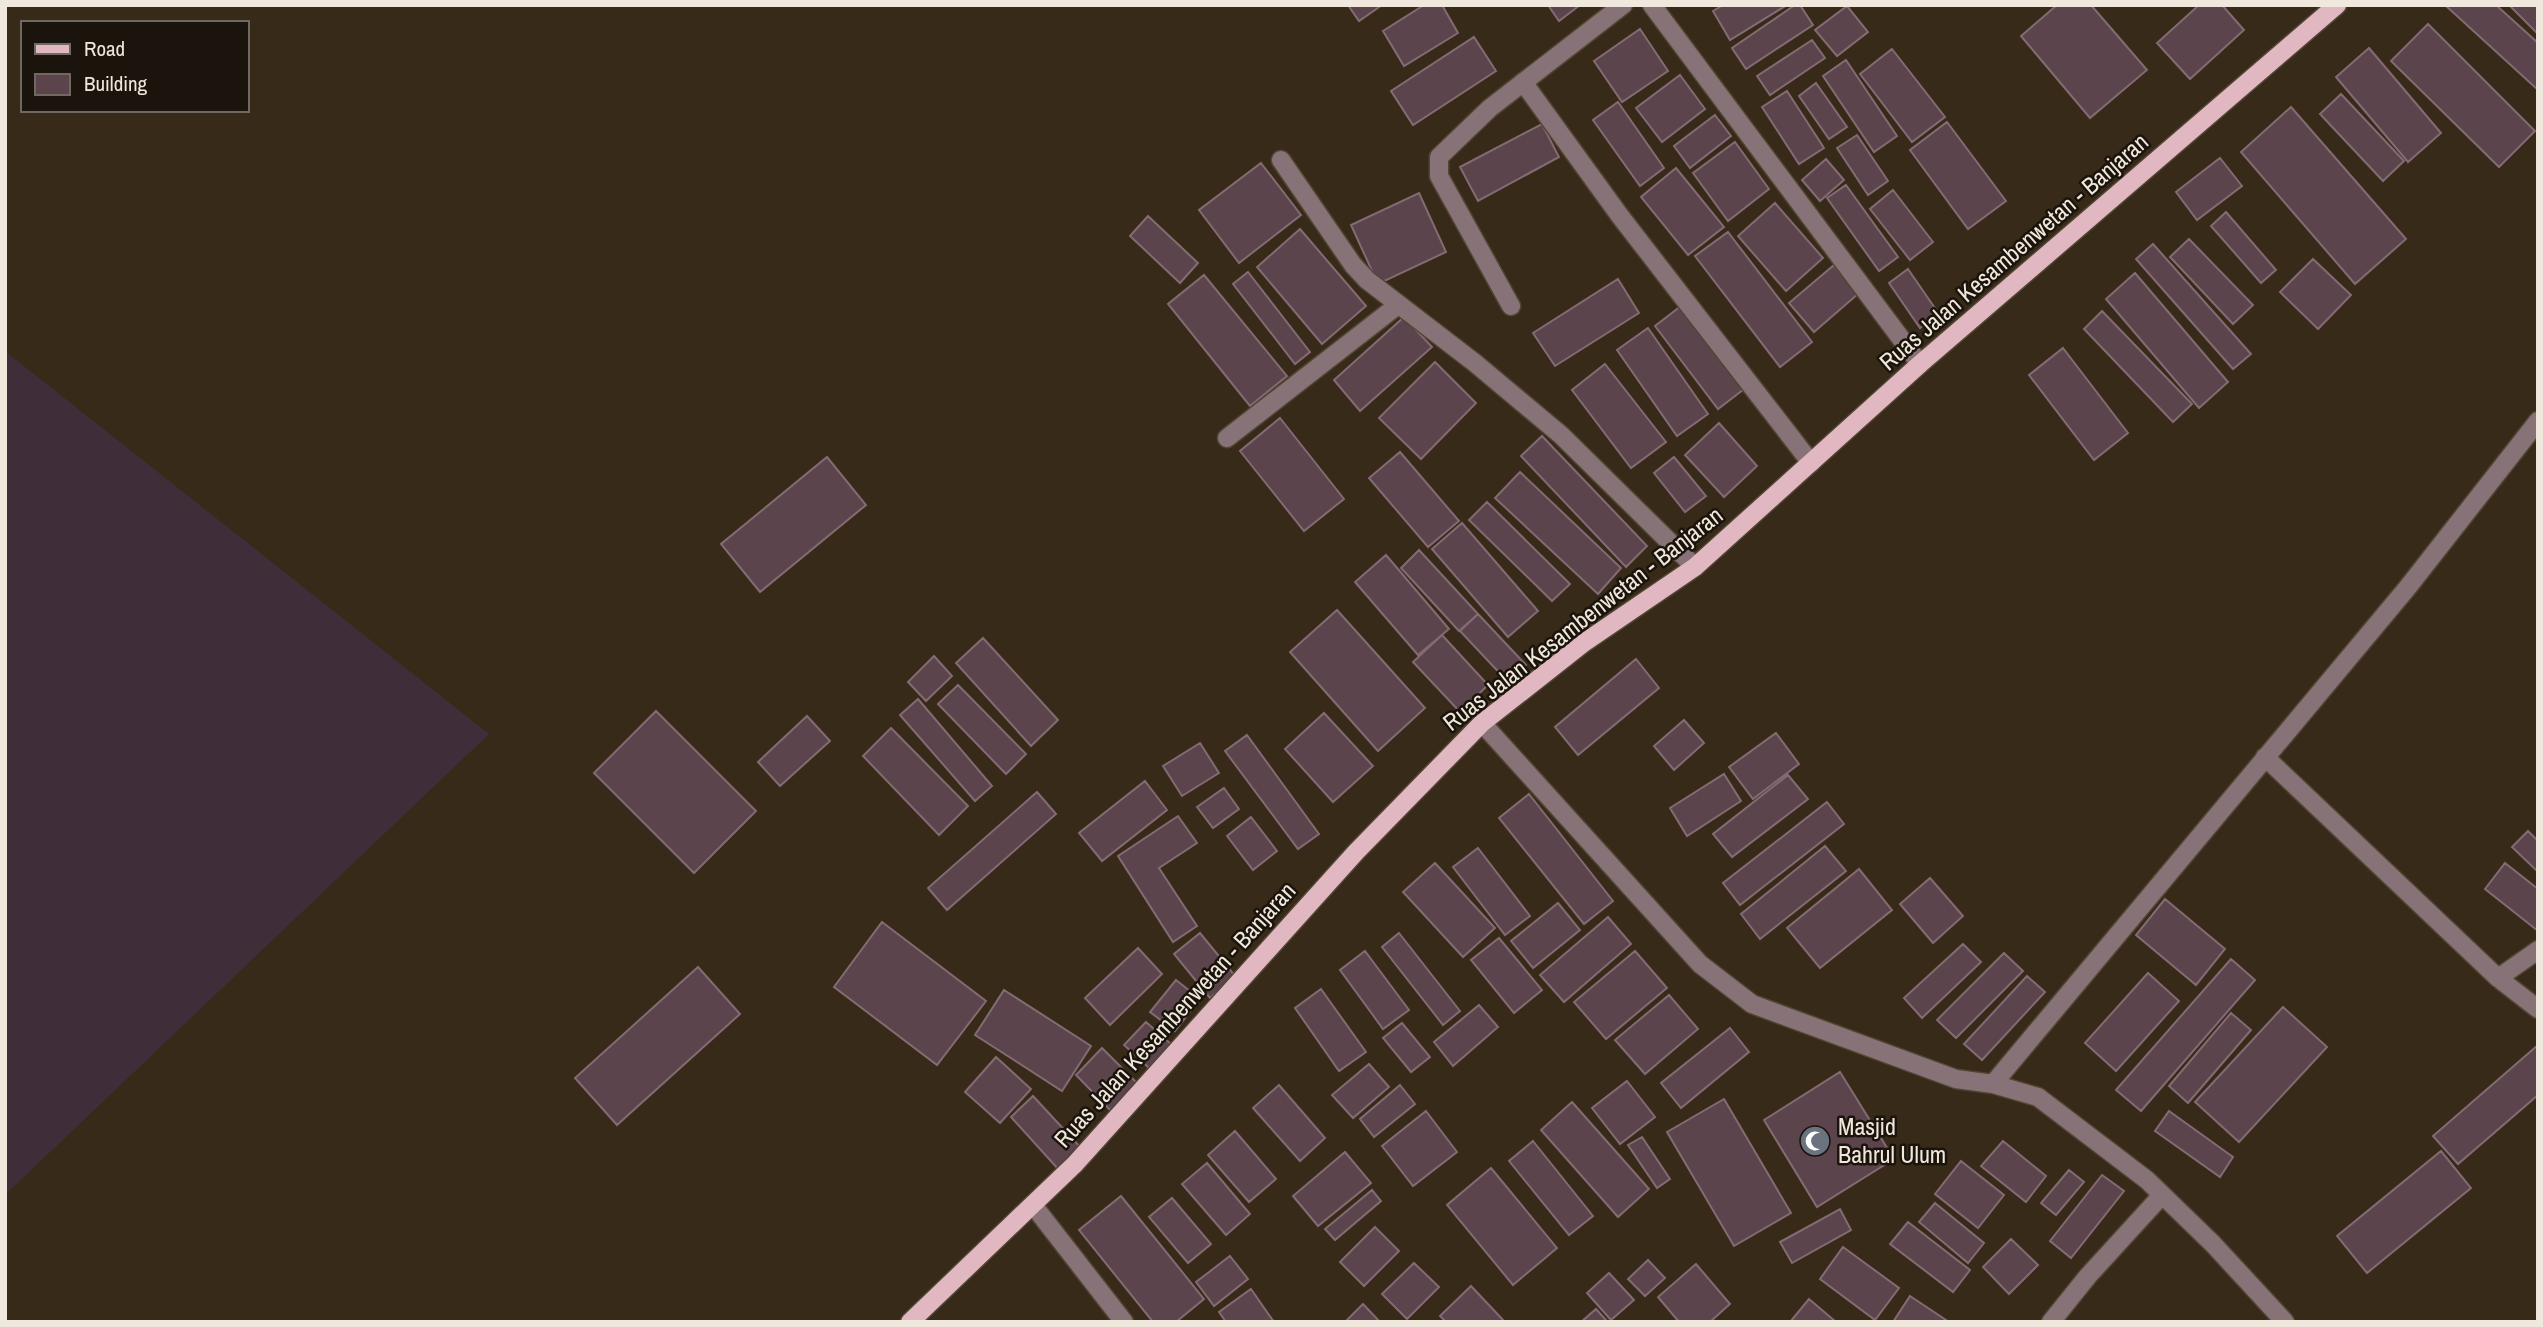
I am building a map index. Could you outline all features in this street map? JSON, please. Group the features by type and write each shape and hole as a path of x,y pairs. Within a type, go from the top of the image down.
{"main road":[{"name":"Ruas Jalan Kesambenwetan - Banjaran","path":"910,1322 1075,1164 1356,852 1482,723 1585,642 1695,567 1920,364 2337,5"}],"street":[{"path":"1511,306 1438,176 1439,157 1489,108 1623,5"},
{"path":"1652,5 1920,364"},
{"path":"1523,82 1620,216 1811,463"},
{"path":"1281,160 1353,265 1398,305 1475,363 1561,435 1695,567"},
{"path":"1227,438 1398,305"},
{"path":"1993,1084 2408,587 2538,421"},
{"path":"1482,723 1700,964 1752,1004 1956,1079 1993,1084 2038,1097 2147,1180 2213,1244 2285,1322"},
{"path":"2265,757 2498,978 2538,1009"},
{"path":"2498,978 2538,950"},
{"path":"2051,1322 2088,1276 2162,1195"},
{"path":"1033,1205 1124,1322"}],"shaded area":[{"path":"5,351 489,734 5,1195"}],"building":[{"path":"1348,5 1382,5 1359,21"},
{"path":"1424,5 1442,5 1458,33 1404,66 1383,31"},
{"path":"1548,5 1580,5 1559,21"},
{"path":"1723,5 1787,5 1730,40 1713,11"},
{"path":"1795,5 1800,5 1813,25 1746,69 1732,48"},
{"path":"2057,5 2091,5 2147,70 2090,118 2021,36"},
{"path":"2199,5 2222,5 2244,30 2190,79 2157,43"},
{"path":"2445,5 2496,5 2538,43 2538,90"},
{"path":"2509,5 2538,5 2538,34"},
{"path":"1847,6 1868,32 1837,56 1815,30"},
{"path":"2428,24 2535,131 2499,167 2391,61"},
{"path":"1640,29 1668,71 1622,102 1594,61"},
{"path":"1474,37 1496,71 1413,125 1391,91"},
{"path":"1812,40 1825,58 1770,95 1757,76"},
{"path":"2369,48 2441,133 2408,162 2336,77"},
{"path":"1892,49 1945,117 1912,142 1860,74"},
{"path":"1846,60 1897,136 1874,152 1823,76"},
{"path":"1680,75 1705,109 1662,142 1636,108"},
{"path":"1816,83 1847,127 1829,139 1799,96"},
{"path":"1787,91 1824,148 1799,164 1762,107"},
{"path":"2341,94 2404,161 2383,181 2320,114"},
{"path":"1618,102 1664,168 1640,186 1593,120"},
{"path":"2291,107 2406,239 2355,284 2241,152"},
{"path":"1715,115 1731,136 1690,168 1674,146"},
{"path":"1947,122 2006,201 1968,229 1910,150"},
{"path":"1542,124 1559,157 1478,201 1460,167"},
{"path":"1857,135 1888,181 1868,195 1837,148"},
{"path":"1735,142 1769,189 1728,221 1693,173"},
{"path":"2220,158 2242,186 2197,220 2176,192"},
{"path":"1826,159 1844,180 1820,201 1802,180"},
{"path":"1261,163 1301,215 1239,263 1199,210"},
{"path":"1676,168 1724,227 1688,255 1641,197"},
{"path":"1846,185 1898,257 1879,271 1827,198"},
{"path":"1893,190 1933,242 1910,260 1870,209"},
{"path":"1419,193 1446,252 1378,284 1351,225"},
{"path":"1775,203 1823,258 1786,291 1738,236"},
{"path":"2226,212 2276,270 2261,283 2211,226"},
{"path":"1148,216 1198,263 1180,283 1130,236"},
{"path":"1300,229 1366,306 1322,344 1257,267"},
{"path":"1728,232 1812,342 1780,367 1695,256"},
{"path":"2189,239 2253,305 2233,324 2170,257"},
{"path":"2153,244 2251,354 2233,369 2136,259"},
{"path":"2313,259 2351,295 2318,329 2280,292"},
{"path":"1834,265 1858,294 1814,332 1789,303"},
{"path":"1908,269 1939,314 1920,328 1889,283"},
{"path":"1248,272 1310,352 1295,364 1233,284"},
{"path":"2135,273 2228,382 2199,408 2106,299"},
{"path":"1204,275 1287,376 1250,406 1168,304"},
{"path":"1618,279 1639,313 1555,366 1533,333"},
{"path":"1685,303 1748,386 1718,409 1655,326"},
{"path":"2102,311 2192,404 2173,422 2084,329"},
{"path":"1404,317 1432,347 1360,411 1334,380"},
{"path":"1648,328 1708,414 1677,436 1617,350"},
{"path":"2063,348 2128,433 2094,460 2029,375"},
{"path":"1435,362 1476,403 1421,459 1379,418"},
{"path":"1605,364 1666,442 1631,468 1572,390"},
{"path":"1280,418 1344,499 1304,531 1240,451"},
{"path":"1719,423 1757,466 1724,497 1685,455"},
{"path":"1542,436 1647,546 1626,567 1521,456"},
{"path":"1400,452 1459,521 1428,547 1369,478"},
{"path":"827,457 866,505 760,592 721,544"},
{"path":"1674,457 1706,496 1685,512 1654,473"},
{"path":"1520,472 1621,568 1598,594 1495,498"},
{"path":"1487,502 1570,584 1552,601 1469,520"},
{"path":"1462,523 1538,611 1508,637 1432,549"},
{"path":"1419,550 1478,614 1459,631 1401,568"},
{"path":"1386,555 1449,629 1418,655 1355,582"},
{"path":"1337,610 1425,708 1378,751 1290,652"},
{"path":"1478,614 1526,665 1508,682 1460,631"},
{"path":"1442,635 1488,685 1460,712 1413,662"},
{"path":"983,638 1058,720 1031,746 956,663"},
{"path":"934,656 952,676 926,701 908,682"},
{"path":"1636,659 1659,688 1578,755 1555,727"},
{"path":"958,685 1026,754 1006,774 938,704"},
{"path":"918,699 992,786 975,801 900,715"},
{"path":"656,711 756,811 694,873 594,773"},
{"path":"1324,713 1373,766 1333,802 1285,749"},
{"path":"807,716 830,741 780,786 758,762"},
{"path":"1684,720 1704,743 1674,770 1654,746"},
{"path":"891,728 968,806 939,835 863,756"},
{"path":"1776,733 1799,764 1753,799 1729,767"},
{"path":"1247,735 1319,834 1298,849 1225,751"},
{"path":"1200,743 1219,773 1182,796 1163,766"},
{"path":"1724,774 1741,801 1687,836 1670,808"},
{"path":"1788,775 1808,799 1732,857 1713,834"},
{"path":"1145,781 1167,810 1102,861 1079,833"},
{"path":"1224,788 1239,809 1213,828 1197,807"},
{"path":"1037,792 1056,814 947,910 928,888"},
{"path":"1529,794 1613,901 1584,924 1499,818"},
{"path":"1827,802 1844,824 1740,905 1723,883"},
{"path":"1178,816 1197,843 1159,868 1197,926 1173,942 1118,856"},
{"path":"1251,817 1277,851 1253,870 1227,836"},
{"path":"2528,831 2538,841 2538,872 2512,847"},
{"path":"1825,846 1846,871 1760,939 1741,914"},
{"path":"1478,848 1530,916 1505,935 1453,867"},
{"path":"1435,863 1495,928 1463,957 1403,892"},
{"path":"2505,863 2538,889 2538,931 2485,889"},
{"path":"1859,869 1892,910 1820,968 1787,928"},
{"path":"1930,878 1963,916 1933,943 1900,904"},
{"path":"2165,899 2225,949 2196,985 2136,935"},
{"path":"1558,903 1580,930 1533,968 1511,941"},
{"path":"1608,917 1631,944 1564,1002 1540,975"},
{"path":"882,922 986,1001 937,1065 834,987"},
{"path":"1200,933 1236,977 1210,998 1174,954"},
{"path":"1399,933 1460,1011 1443,1025 1382,947"},
{"path":"1499,938 1542,990 1514,1013 1471,960"},
{"path":"1963,944 1981,962 1922,1018 1904,998"},
{"path":"1138,948 1162,974 1110,1025 1085,998"},
{"path":"1365,951 1409,1010 1383,1029 1340,970"},
{"path":"1635,951 1667,988 1606,1039 1574,1002"},
{"path":"2004,953 2023,971 1956,1038 1937,1020"},
{"path":"2231,959 2255,980 2141,1111 2116,1090"},
{"path":"698,967 740,1014 617,1125 575,1078"},
{"path":"2148,973 2179,1001 2116,1071 2085,1043"},
{"path":"2027,976 2045,992 1982,1060 1964,1044"},
{"path":"1176,980 1200,999 1175,1031 1150,1012"},
{"path":"1321,989 1366,1052 1339,1071 1295,1008"},
{"path":"1004,990 1091,1046 1062,1091 975,1035"},
{"path":"1669,995 1698,1029 1645,1074 1615,1040"},
{"path":"1479,1005 1498,1027 1453,1066 1434,1042"},
{"path":"2283,1007 2327,1047 2239,1142 2195,1102"},
{"path":"2231,1013 2251,1030 2188,1103 2169,1086"},
{"path":"1146,1022 1171,1044 1149,1068 1124,1045"},
{"path":"1402,1023 1430,1057 1411,1072 1383,1038"},
{"path":"1730,1028 1749,1052 1681,1108 1661,1083"},
{"path":"2538,1045 2538,1095 2458,1164 2433,1136"},
{"path":"1102,1048 1139,1085 1113,1113 1076,1075"},
{"path":"996,1057 1031,1089 1000,1123 965,1092"},
{"path":"1369,1064 1389,1087 1353,1118 1332,1095"},
{"path":"1840,1072 1894,1159 1817,1207 1764,1120"},
{"path":"1627,1081 1655,1117 1620,1144 1592,1108"},
{"path":"1279,1085 1325,1138 1300,1161 1253,1108"},
{"path":"1400,1085 1415,1104 1374,1137 1360,1119"},
{"path":"1033,1096 1082,1149 1059,1170 1011,1117"},
{"path":"1724,1099 1791,1213 1734,1246 1667,1132"},
{"path":"1572,1102 1649,1189 1618,1217 1541,1130"},
{"path":"1426,1111 1457,1152 1413,1186 1382,1146"},
{"path":"2169,1111 2233,1157 2220,1177 2155,1131"},
{"path":"1235,1131 1276,1179 1249,1202 1208,1155"},
{"path":"1642,1137 1670,1179 1657,1188 1628,1145"},
{"path":"1533,1141 1593,1216 1569,1235 1509,1161"},
{"path":"2003,1141 2046,1176 2026,1202 1981,1166"},
{"path":"2441,1151 2471,1188 2367,1273 2337,1236"},
{"path":"1345,1152 1371,1183 1318,1226 1293,1196"},
{"path":"1961,1161 2004,1195 1978,1228 1935,1194"},
{"path":"1207,1163 1250,1214 1226,1235 1182,1184"},
{"path":"1491,1168 1557,1248 1513,1285 1447,1205"},
{"path":"2069,1170 2084,1182 2056,1215 2041,1203"},
{"path":"2102,1175 2124,1191 2071,1258 2050,1241"},
{"path":"1372,1190 1381,1201 1335,1240 1325,1229"},
{"path":"1121,1196 1204,1299 1176,1322 1153,1322 1079,1230"},
{"path":"1172,1198 1211,1244 1188,1263 1149,1217"},
{"path":"1935,1203 1984,1243 1968,1263 1919,1222"},
{"path":"1840,1209 1851,1230 1792,1263 1780,1242"},
{"path":"1908,1222 1970,1270 1953,1292 1890,1244"},
{"path":"1375,1227 1399,1251 1364,1286 1340,1262"},
{"path":"2011,1239 2038,1265 2009,1294 1983,1267"},
{"path":"1843,1247 1899,1288 1875,1320 1820,1279"},
{"path":"1230,1256 1248,1279 1214,1306 1196,1282"},
{"path":"1648,1260 1665,1278 1645,1296 1628,1279"},
{"path":"1414,1263 1439,1287 1407,1319 1382,1294"},
{"path":"1696,1264 1730,1304 1710,1322 1679,1322 1658,1297"},
{"path":"1609,1273 1634,1300 1611,1320 1587,1293"},
{"path":"1471,1286 1505,1322 1446,1322 1440,1316"},
{"path":"1251,1289 1274,1322 1226,1322 1219,1312"},
{"path":"1910,1296 1949,1322 1893,1322"},
{"path":"1809,1299 1836,1322 1790,1322"},
{"path":"1363,1304 1380,1322 1345,1322"},
{"path":"1596,1309 1606,1320 1581,1322"}],"place":[{"name":"Masjid Bahrul Ulum","path":"1815,1141"}]}
